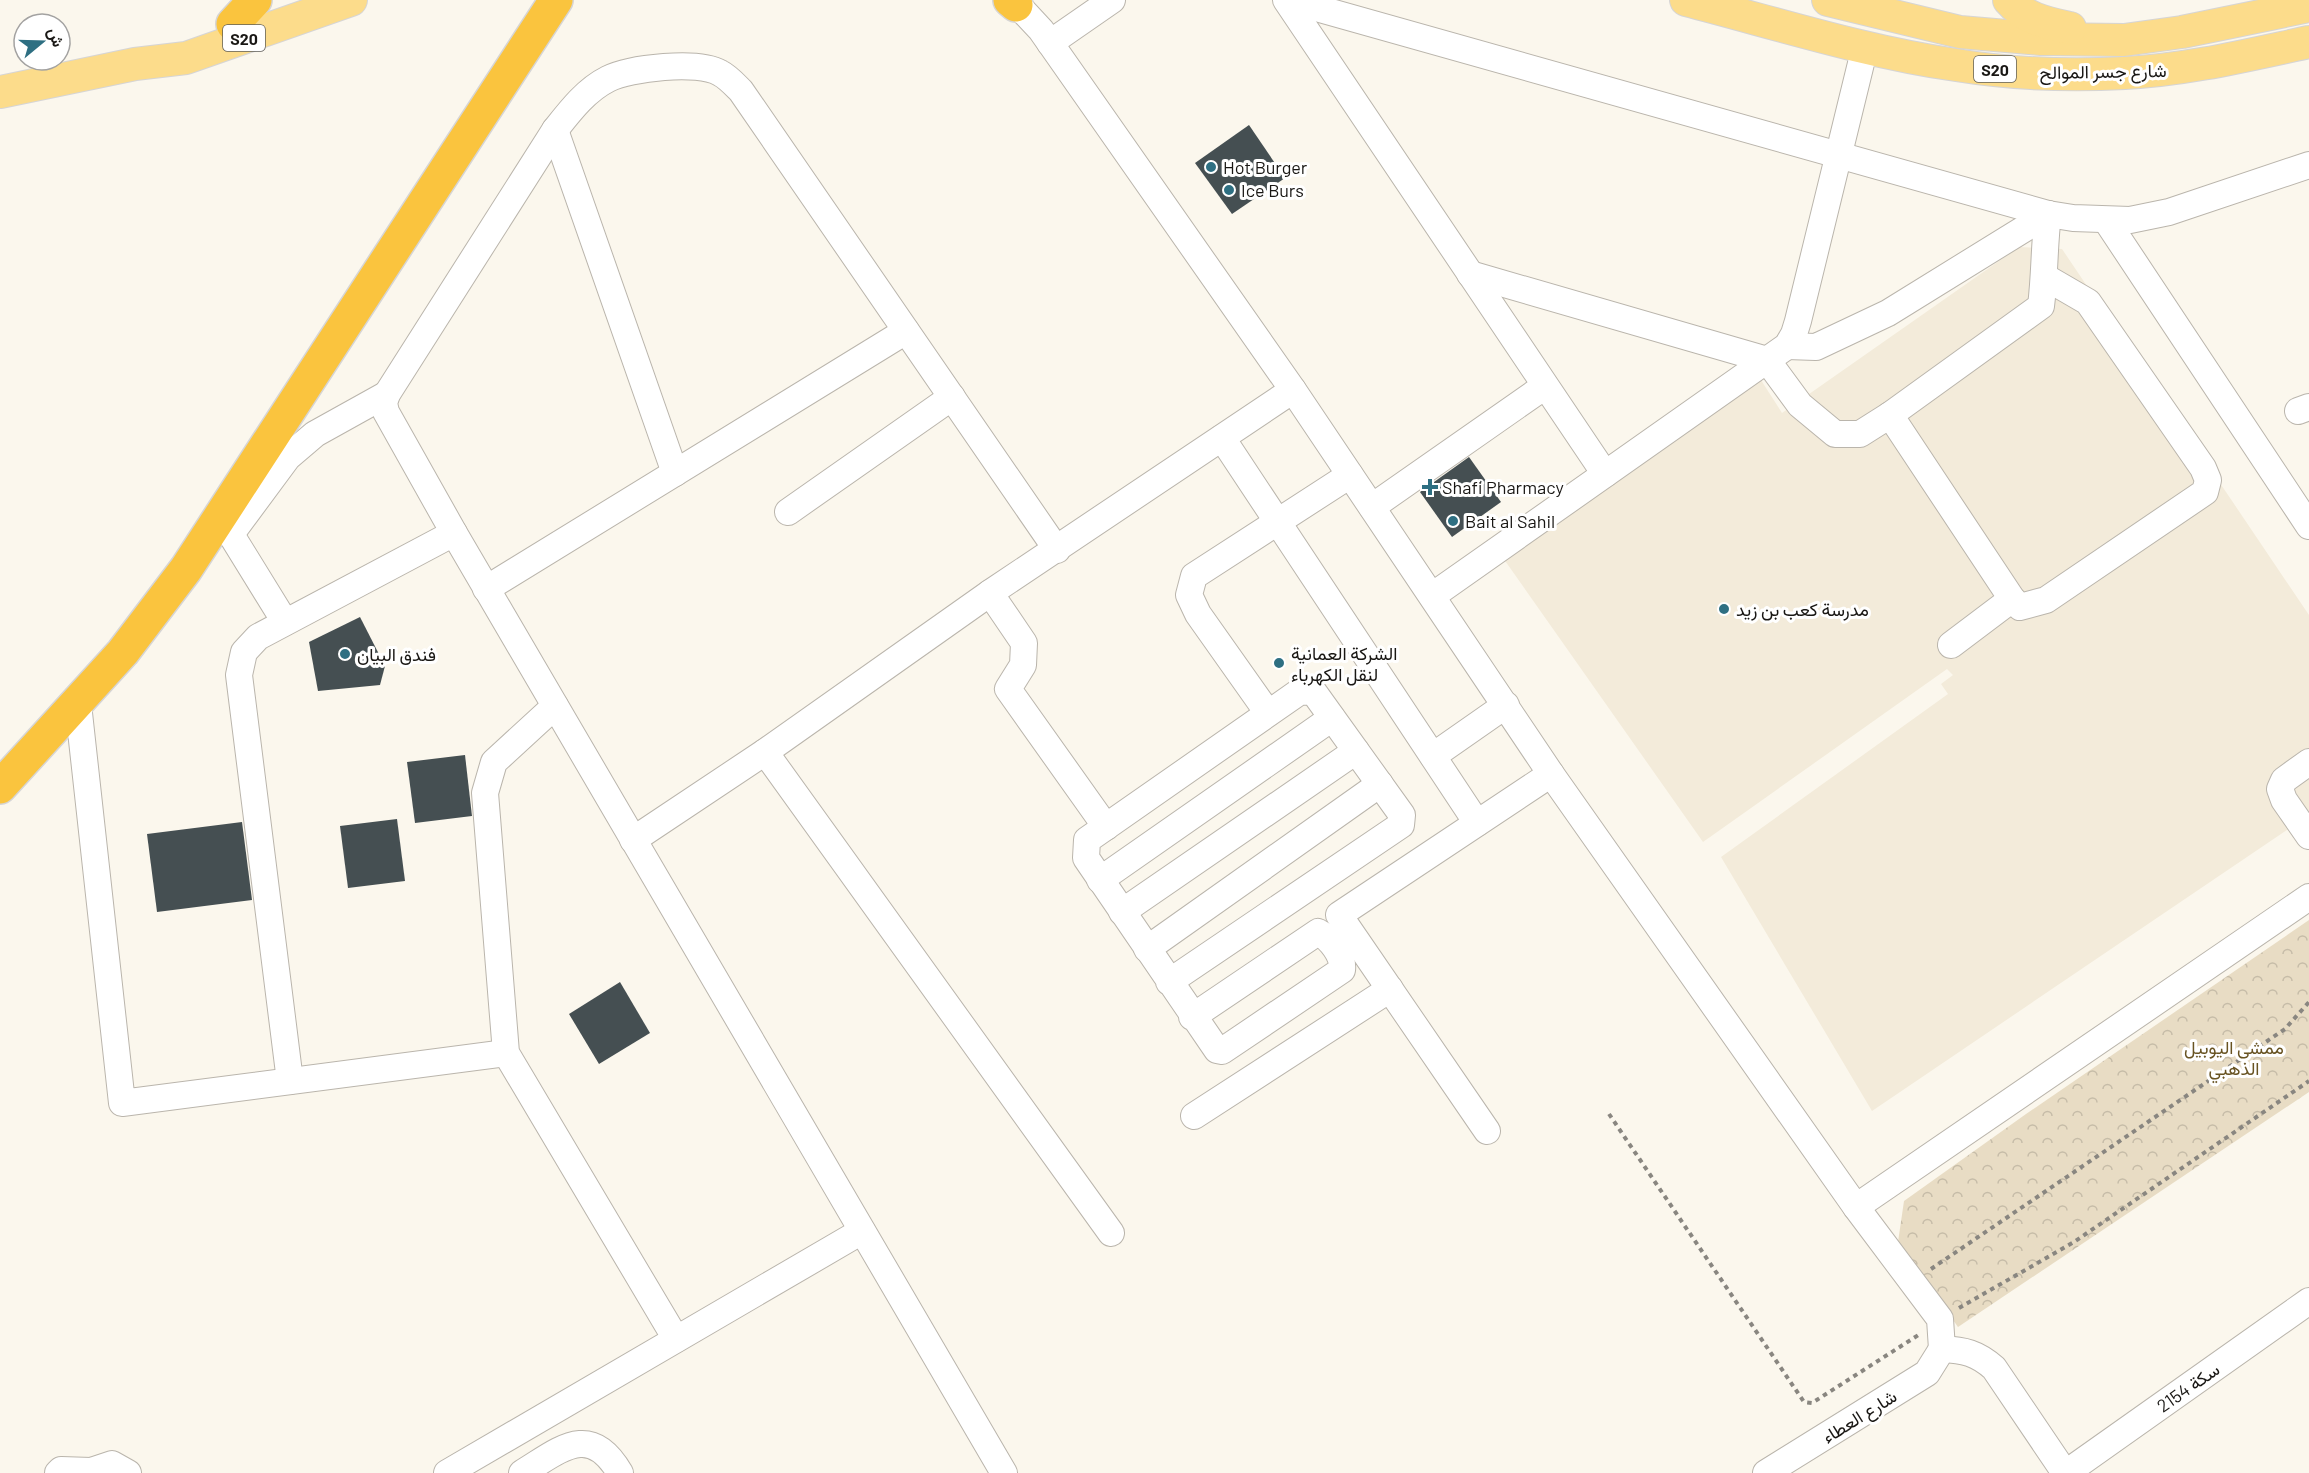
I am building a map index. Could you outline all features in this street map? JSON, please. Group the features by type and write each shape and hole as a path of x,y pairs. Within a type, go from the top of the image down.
{"highway":[{"path":"233,24 255,0"},
{"path":"0,788 17,766 78,704 226,526 556,0"}],"main road":[{"name":"S20","path":"135,64 164,47 297,0"},
{"name":"S20","path":"0,92 135,64 169,61 202,53 351,0"},
{"name":"شارع جسر الموالح","path":"1686,0 1865,47 1956,65 2043,74 2113,74 2184,68 2309,42"},
{"name":"شارع جسر الموالح","path":"1828,0 1960,32 2041,39 2124,40 2182,32 2309,6"},
{"path":"2009,0 2018,10 2041,22 2124,40"}],"street":[{"path":"1045,37 1112,0"},
{"path":"1287,0 2048,214 2130,220 2169,212 2309,165"},
{"path":"1287,0 1605,474"},
{"path":"1017,1 1045,37 1293,390 1551,774 1856,1207 1940,1319 1942,1349 1965,1350 1981,1357 1994,1368 2066,1473"},
{"path":"1432,597 1777,353 1794,334 1865,47"},
{"path":"1004,1473 486,589 386,412 384,403 387,394 555,130 580,100 608,79 637,71 690,65 720,72 741,91 1057,550"},
{"path":"555,130 675,473"},
{"path":"1777,353 1800,405 1835,434 1860,434 1890,415 2041,306 2048,214"},
{"path":"1470,274 1777,353 1816,346 1888,313 2048,214"},
{"path":"2106,220 2309,526"},
{"path":"1890,415 2012,599 2020,607 2046,600 2205,492 2208,480 2203,468 2088,302 2045,277"},
{"path":"486,589 906,331"},
{"path":"1372,507 1545,386"},
{"path":"633,840 765,752 990,593 1293,390"},
{"path":"285,622 226,526 288,457 315,434 387,394"},
{"path":"788,512 952,397"},
{"path":"1222,438 1477,823"},
{"path":"1268,713 1198,614 1189,595 1194,576 1350,475"},
{"path":"290,1081 240,675 244,652 258,636 454,533"},
{"path":"990,593 1024,643 1023,665 1008,689 1106,827"},
{"path":"1951,645 2012,599"},
{"path":"1169,982 1401,825 1402,815 1313,691 1299,692 1087,840 1086,858 1192,1017 1217,1050 1222,1051 1342,970 1343,962 1327,937 1318,932 1192,1017"},
{"path":"78,704 122,1103 506,1053"},
{"path":"1433,756 1506,705"},
{"path":"555,706 494,762 485,793 506,1053 676,1339"},
{"path":"1100,880 1332,718"},
{"path":"1122,912 1356,751"},
{"path":"765,752 1111,1233"},
{"path":"2309,762 2284,780 2280,789 2284,800 2309,836"},
{"path":"1487,1131 1339,915 1551,774"},
{"path":"1147,949 1380,784"},
{"path":"1856,1207 2309,897"},
{"path":"1194,1116 1390,989"},
{"path":"447,1473 862,1231"},
{"name":"سكة 2154","path":"2066,1473 2309,1301"},
{"name":"شارع العطاء","path":"1766,1473 1927,1373 1942,1349"},
{"path":"522,1473 565,1448 582,1444 591,1445 606,1453 620,1473"},
{"path":"58,1473 61,1470 91,1472 112,1464 128,1473"}],"path":[{"path":"1931,1269 2285,1029 2309,1002"},
{"path":"1609,1114 1804,1402 1812,1403 1905,1346 1940,1319 2074,1242 2309,1081"}],"shaded area":[{"path":"2019,247 2062,249 2309,615 2309,815 1872,1111 1721,857 1948,694 1941,684 1953,675 1947,669 1703,842 1496,548 1759,377 1782,413"}],"green space":[{"name":"ممشى اليوبيل الذهبي","path":"2309,920 2309,1092 1958,1327 1898,1242 1904,1201 2026,1114"}],"building":[{"path":"1249,125 1285,178 1232,214 1195,163"},
{"path":"1469,457 1501,502 1452,537 1420,492"},
{"name":"فندق البيان","path":"360,617 385,666 380,685 318,691 309,642"},
{"path":"465,755 472,816 415,823 407,762"},
{"path":"397,819 405,881 348,888 340,826"},
{"path":"242,822 252,900 157,912 147,834"},
{"path":"620,982 650,1033 599,1064 569,1014"}],"place":[{"name":"Hot Burger","path":"1211,167"},
{"name":"Ice Burs","path":"1229,190"},
{"name":"Shafi Pharmacy","path":"1430,487"},
{"name":"Bait al Sahil","path":"1453,521"},
{"name":"مدرسة كعب بن زيد","path":"1724,609"},
{"name":"فندق البيان","path":"345,654"},
{"name":"الشرکة العمانیة لنقل الکهرباء","path":"1279,663"}]}
